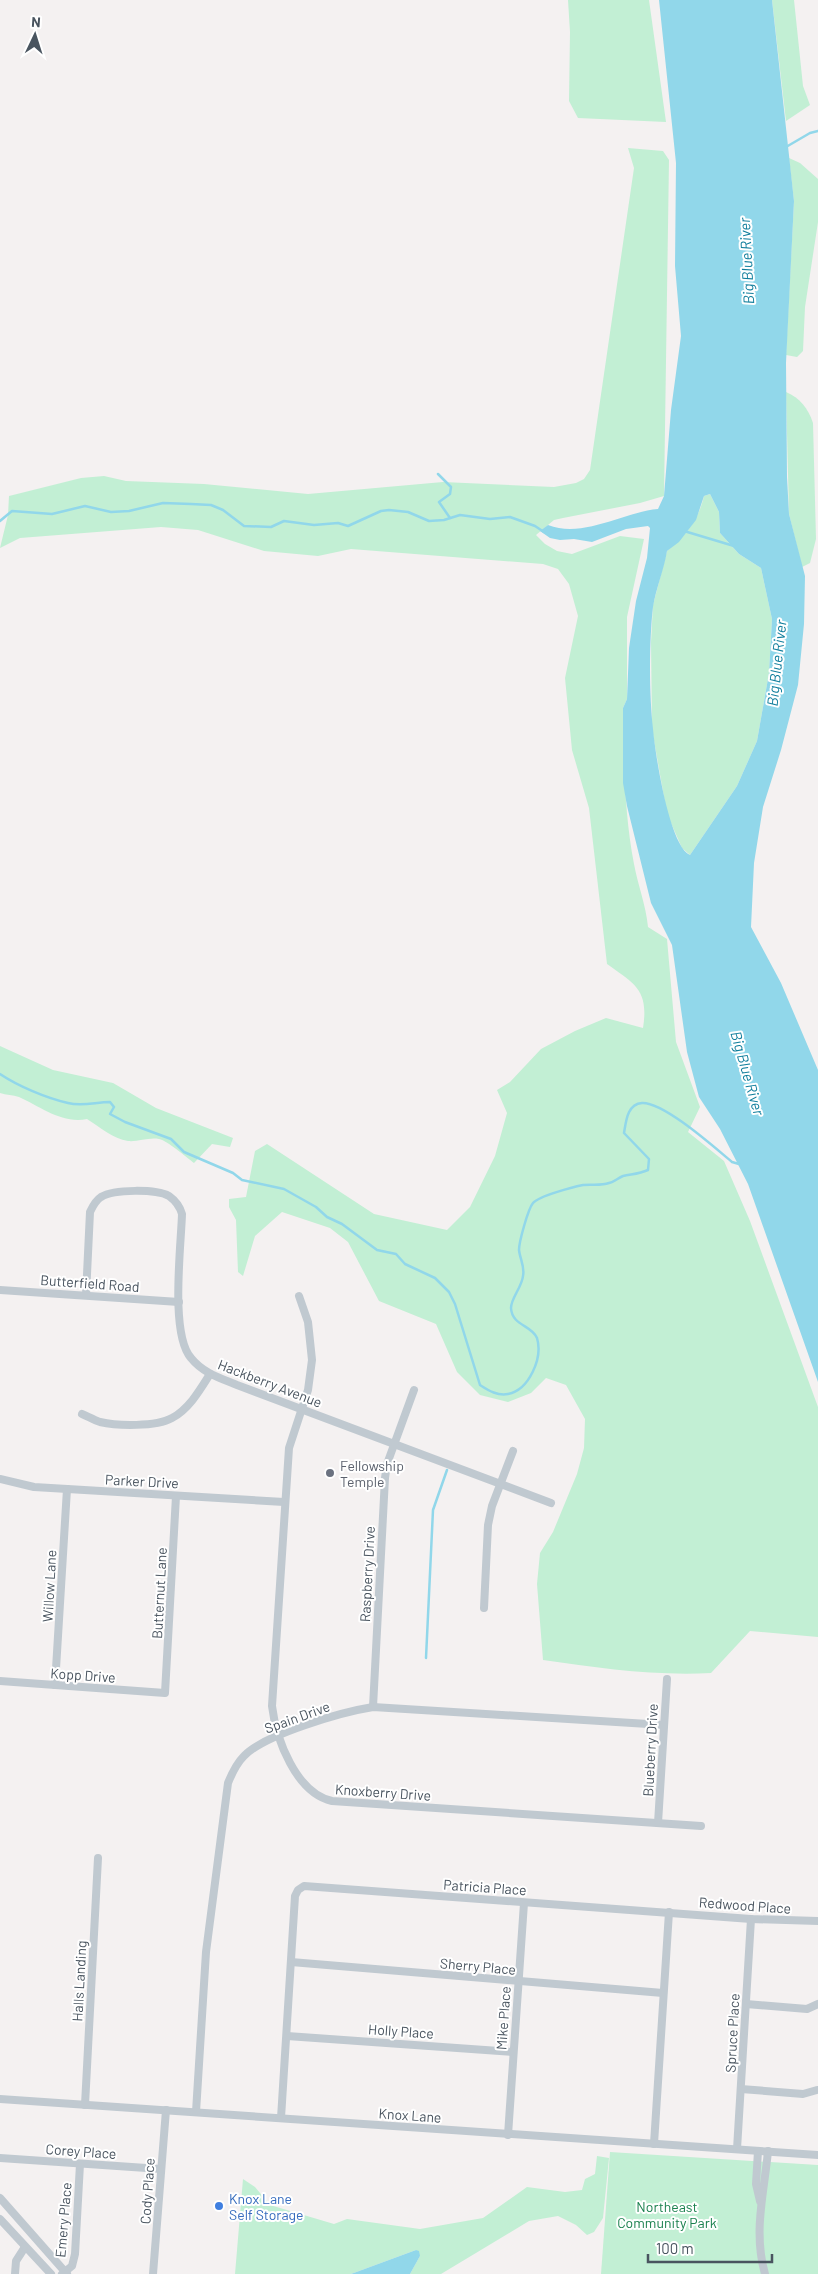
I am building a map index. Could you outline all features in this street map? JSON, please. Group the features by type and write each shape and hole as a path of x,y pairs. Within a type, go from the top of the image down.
{"street":[{"name":"Hackberry Avenue","path":"86,1295 90,1212 94,1203 102,1196 119,1191 163,1194 176,1202 182,1214 179,1328 184,1349 196,1364 210,1374 551,1503"},
{"name":"Butterfield Road","path":"0,1290 179,1302"},
{"name":"Knoxberry Drive","path":"299,1296 308,1322 312,1360 308,1390 300,1408 289,1448 272,1706 279,1735 302,1782 316,1795 332,1802 701,1826"},
{"path":"82,1414 99,1422 143,1424 160,1422 181,1412 210,1374"},
{"name":"Raspberry Drive","path":"373,1707 385,1478 414,1390"},
{"path":"484,1608 488,1524 512,1450"},
{"name":"Parker Drive","path":"0,1479 34,1486 67,1489 284,1502"},
{"name":"Willow Lane","path":"55,1685 67,1489"},
{"name":"Butternut Lane","path":"165,1693 176,1496"},
{"name":"Blueberry Drive","path":"658,1823 667,1679"},
{"name":"Kopp Drive","path":"0,1681 165,1693"},
{"name":"Spain Drive","path":"196,2112 206,1952 228,1783 233,1771 244,1756 279,1735 354,1710 373,1707 664,1725"},
{"name":"Halls Landing","path":"85,2105 98,1858"},
{"name":"Patricia Place","path":"281,2118 295,1896 298,1890 304,1886 669,1912"},
{"name":"Mike Place","path":"508,2135 524,1903"},
{"path":"654,2144 669,1912"},
{"name":"Redwood Place","path":"669,1912 752,1919 818,1921"},
{"name":"Spruce Place","path":"737,2149 752,1919"},
{"name":"Sherry Place","path":"291,1962 663,1993"},
{"path":"746,2004 807,2009 818,2004"},
{"name":"Holly Place","path":"287,2036 513,2052"},
{"path":"741,2089 803,2094 816,2090"},
{"name":"Knox Lane","path":"0,2099 818,2155"},
{"name":"Cody Place","path":"153,2274 166,2110"},
{"path":"758,2151 756,2184 761,2202"},
{"path":"765,2274 759,2247 761,2202 765,2185 768,2152"},
{"name":"Corey Place","path":"0,2158 161,2169"},
{"name":"Emery Place","path":"65,2273 72,2266 75,2254 80,2164"},
{"path":"0,2198 65,2273"},
{"path":"0,2219 51,2274"},
{"path":"15,2274 16,2261 25,2247"}],"green space":[{"path":"568,0 649,0 666,122 578,118 569,101 570,32"},
{"path":"772,0 794,0 803,86 810,105 786,121"},
{"path":"628,148 663,151 669,160 664,496 640,503 554,520 536,535 545,544 557,551 572,554 620,536 644,539 627,617 627,699 623,708 626,806 634,864 646,911 648,927 667,939 676,1042 700,1107 688,1132 724,1161 750,1221 818,1407 818,1637 750,1631 711,1673 690,1674 606,1668 543,1660 537,1584 540,1553 553,1532 577,1474 584,1448 585,1419 566,1385 546,1378 531,1393 508,1402 480,1395 457,1372 436,1324 379,1301 348,1242 330,1228 282,1212 255,1236 243,1276 238,1272 236,1220 229,1207 229,1199 246,1197 255,1151 267,1144 374,1214 447,1230 470,1207 495,1156 507,1113 497,1090 510,1082 541,1049 575,1031 606,1018 643,1028 644,1005 642,996 632,983 607,964 589,808 572,750 565,678 578,616 569,584 558,569 543,564 351,549 318,556 264,551 198,530 161,527 20,538 0,548 8,515 9,496 81,478 104,476 126,481 204,484 308,494 443,482 554,487 576,483 584,479 590,470 634,168"},
{"path":"789,158 800,163 818,179 818,222 805,307 803,351 797,357 786,355 794,201"},
{"path":"786,392 803,404 813,423 816,539 810,563 802,567 789,514"},
{"path":"710,494 719,512 720,533 739,554 761,568 772,619 769,673 757,741 737,786 690,855 682,848 667,814 652,729 651,642 653,605 667,551 690,527 695,520 704,496"},
{"path":"0,1046 53,1070 113,1083 156,1108 233,1138 230,1147 212,1144 194,1163 163,1140 122,1140 87,1119 78,1120 60,1117 19,1097 0,1093"},
{"name":"Northeast Community Park","path":"610,2152 818,2165 818,2274 601,2274"},
{"path":"597,2156 609,2158 603,2218 594,2232 587,2235 576,2225 558,2216 529,2221 441,2274 410,2274 420,2256 416,2250 351,2274 235,2274 243,2179 255,2187 270,2205 334,2224 347,2219 420,2229 483,2218 527,2187 565,2192 582,2190 585,2179 595,2174"}],"water":[{"name":"Big Blue River","path":"659,0 772,0 794,201 786,363 787,477 789,514 805,576 804,624 798,685 781,750 763,807 754,863 751,927 781,983 818,1070 818,1382 748,1184 720,1129 699,1097 687,1052 672,945 651,903 627,806 623,783 623,708 627,699 629,648 636,601 647,558 650,528 648,526 626,529 592,542 550,538 540,531 548,525 575,529 589,527 658,509 664,496 671,410 681,336 675,266 676,163","holes":["710,494 719,512 720,533 739,554 761,568 772,619 769,673 757,741 737,786 690,855 682,848 676,835 664,797 657,757 650,684 653,607 667,551 679,542 696,520 704,496"]},
{"path":"416,2250 419,2251 420,2256 410,2274 351,2274"}],"waterway":[{"path":"786,147 810,133 818,131"},
{"path":"438,474 451,487 450,494 439,502 450,518"},
{"path":"0,521 12,511 52,514 85,506 111,512 129,511 163,503 211,505 223,510 244,526 271,527 284,521 314,525 338,523 348,526 381,511 389,510 408,512 429,521 444,520 460,515 490,519 510,517 535,526 544,532"},
{"path":"684,531 734,546"},
{"path":"0,1074 32,1091 68,1103 110,1102 114,1107 110,1114 125,1122 171,1139 184,1152 233,1173 242,1180 284,1189 316,1207 327,1217 342,1224 377,1250 396,1254 405,1264 435,1278 449,1292 455,1304 480,1385 497,1394 508,1394 522,1386 533,1372 538,1355 537,1338 531,1330 518,1322 512,1314 511,1308 522,1280 523,1269 519,1246 531,1206 536,1200 564,1190 583,1185 606,1184 623,1176 648,1170 649,1159 624,1133 630,1110 633,1107 642,1103 663,1110 702,1137 732,1162 739,1164"},
{"path":"426,1658 433,1510 447,1470"}],"place":[{"name":"Fellowship Temple","path":"330,1473"},
{"name":"Knox Lane Self Storage","path":"219,2206"}]}
